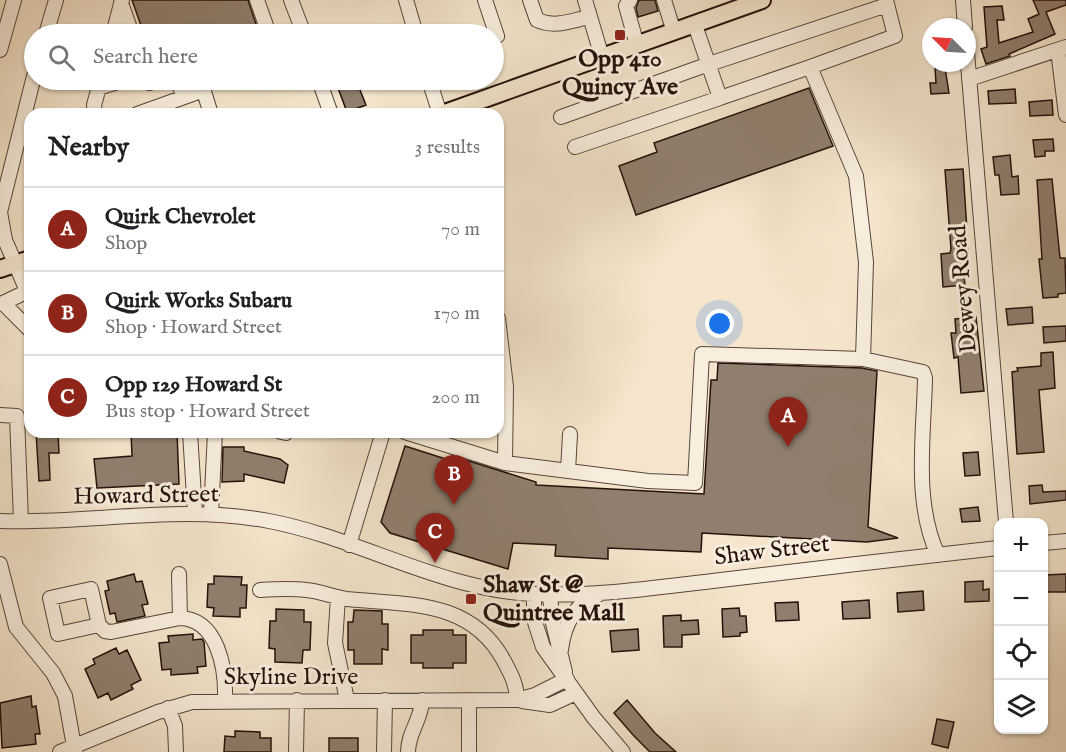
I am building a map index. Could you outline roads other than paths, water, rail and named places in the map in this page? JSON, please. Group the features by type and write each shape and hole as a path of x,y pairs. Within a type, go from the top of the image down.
{"main road":[{"path":"458,108 762,0"},
{"path":"7,267 24,261"}],"street":[{"path":"0,50 14,0"},
{"path":"49,24 56,0"},
{"path":"257,0 265,24"},
{"path":"291,0 300,24"},
{"path":"406,0 413,24"},
{"path":"485,0 493,24"},
{"path":"530,0 537,20 546,24 556,25 589,17"},
{"path":"585,0 602,57"},
{"path":"630,0 626,6 637,45"},
{"path":"664,0 674,32"},
{"path":"963,0 964,18"},
{"path":"115,24 121,1"},
{"path":"121,1 129,24"},
{"path":"561,117 887,2 895,36 575,147"},
{"path":"695,25 720,98"},
{"path":"969,79 1062,48 1066,115"},
{"path":"810,67 856,176 866,262 863,359"},
{"name":"Dewey Road","path":"968,72 1006,518"},
{"path":"26,108 30,90"},
{"path":"94,108 98,90"},
{"path":"181,90 184,98"},
{"path":"155,108 184,98 198,90"},
{"path":"207,90 210,108"},
{"path":"323,90 330,108"},
{"path":"433,90 439,108"},
{"path":"24,115 1,205 7,267 24,286"},
{"path":"24,293 3,303 24,320"},
{"path":"424,438 505,463 648,481 695,483 702,354 863,359 923,372 923,499 932,542 938,555"},
{"path":"0,415 17,416 21,521"},
{"path":"568,471 570,434"},
{"path":"190,438 195,513"},
{"path":"211,514 214,438"},
{"path":"349,545 381,438"},
{"path":"504,438 505,463"},
{"name":"Howard Street","path":"0,521 195,513 268,521 466,582 534,594 550,594"},
{"path":"1048,543 1066,541"},
{"name":"Shaw Street","path":"550,594 603,593 994,549"},
{"path":"0,564 16,627 53,673 65,696 74,749"},
{"path":"179,574 180,618"},
{"path":"260,590 305,590 338,597 406,602 471,623 495,644 514,679 517,700"},
{"path":"561,655 563,636 574,612 587,599 603,593"},
{"path":"534,594 538,634 547,652 623,752"},
{"path":"550,594 552,619 567,679"},
{"path":"338,597 335,643 346,700"},
{"path":"99,625 105,632 111,632 180,618 195,621 212,635 224,681 225,699"},
{"name":"Skyline Drive","path":"517,700 536,695 567,679"},
{"name":"Skyline Drive","path":"60,752 74,749 168,708 192,702 225,699 517,700 550,705 576,693"},
{"path":"296,752 297,699"},
{"path":"384,752 385,700"},
{"path":"408,752 409,735 420,716 422,700"},
{"path":"469,752 470,700"},
{"path":"168,708 175,726 176,752"}],"place":[{"name":"Opp 410 Quincy Ave","path":"620,35"},
{"name":"Quirk Chevrolet","path":"788,447"},
{"name":"Quirk Works Subaru","path":"454,505"},
{"name":"Opp 129 Howard St","path":"435,563"},
{"name":"Shaw St @ Quintree Mall","path":"471,599"}]}
